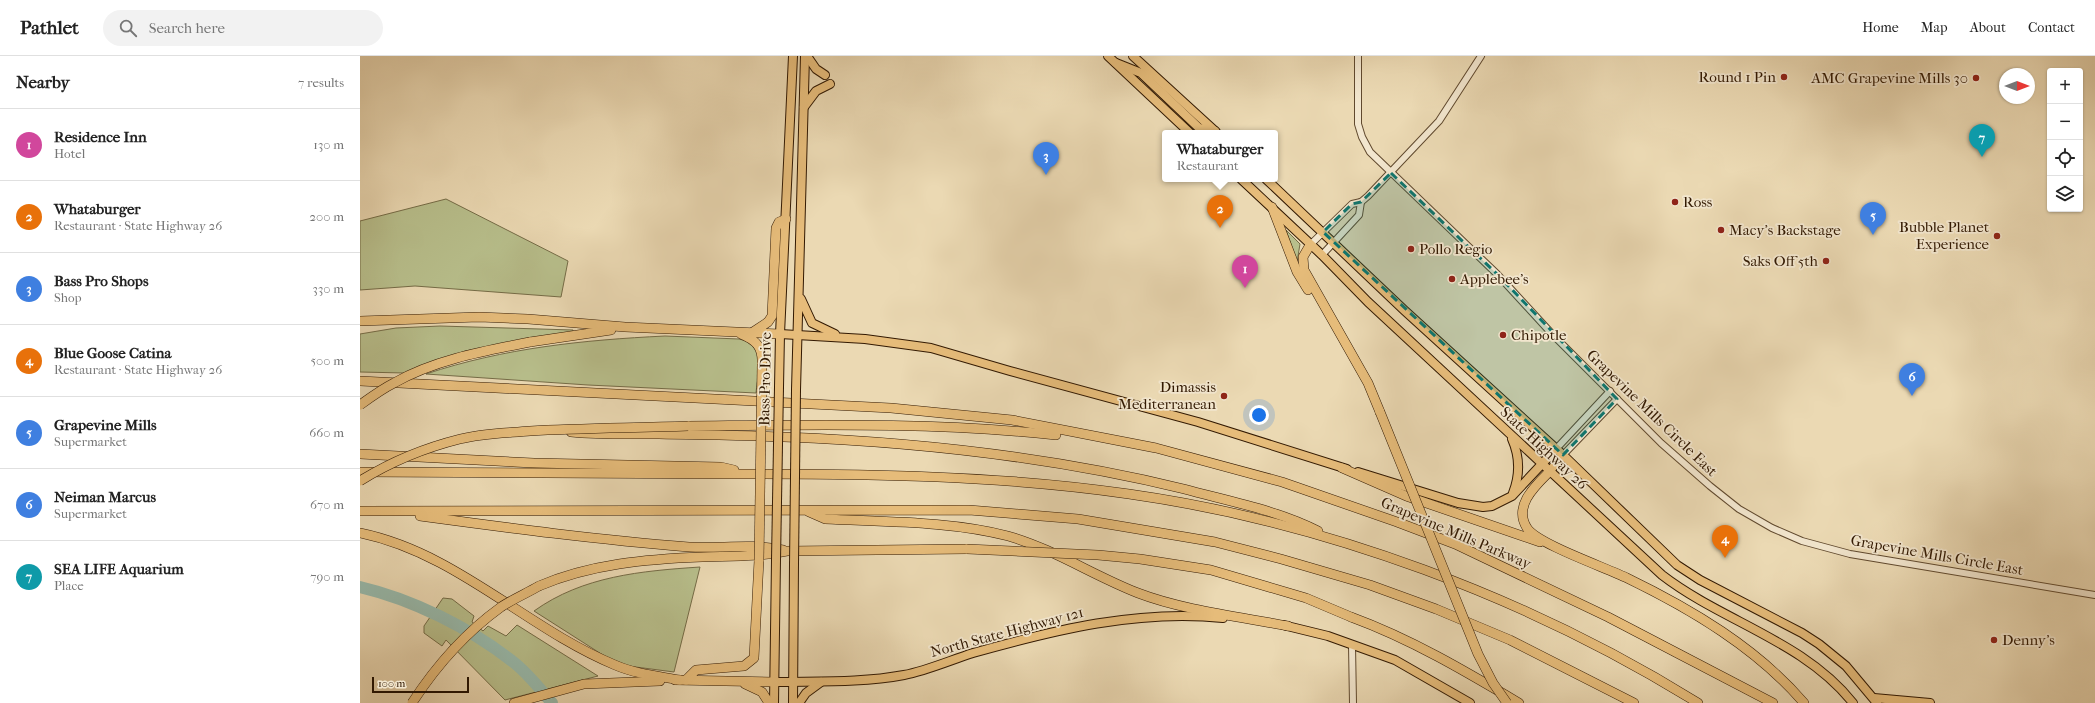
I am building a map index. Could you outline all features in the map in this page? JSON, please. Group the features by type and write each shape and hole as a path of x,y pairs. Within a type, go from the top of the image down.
{"highway":[{"path":"1272,207 1297,272 1334,324"},
{"path":"752,332 768,322 773,314 776,228 779,222 786,220"},
{"path":"1310,245 1303,257 1304,270 1368,383 1478,654 1493,683 1507,703"},
{"path":"360,321 372,322 479,317 528,319 624,327 780,334"},
{"path":"360,325 372,322"},
{"path":"360,405 394,382 459,358 530,342 624,327"},
{"path":"360,533 398,543 439,561 595,656 636,672 683,680 696,670 744,666 754,658 759,560 762,364 761,351 758,343 750,337 736,332"},
{"path":"363,381 891,408 1012,420 1109,440"},
{"path":"360,481 385,466 417,452 461,439 485,434 549,430 688,430 824,425 1025,431 1109,440"},
{"path":"688,430 895,444 970,451 1062,464 1152,481 1250,506 1304,524 1337,541"},
{"name":"Grapevine Mills Parkway","path":"1109,440 1156,448 1282,482 1398,522 1455,544 1608,617 1773,703"},
{"path":"360,454 534,463 721,467 753,474"},
{"path":"1342,468 1406,496 1551,545 1628,578 1707,623 1752,654 1776,674 1804,703"},
{"path":"360,472 851,474 1051,484 1134,494 1267,521 1337,541 1504,601 1569,631 1644,671 1698,703"},
{"path":"1549,472 1528,495 1523,511 1525,523 1531,532 1551,545"},
{"path":"360,511 969,510 1078,519 1215,542 1289,561 1370,586 1436,609 1510,640 1634,703"},
{"path":"806,511 825,519 976,529 1002,535 1052,552 1138,593 1171,602 1288,626"},
{"path":"401,512 409,515 551,533 691,547 766,546 787,551"},
{"path":"412,703 442,661 460,642 502,607 539,586 592,568 618,564 700,557 765,556 787,551 967,549 1140,558 1210,570 1306,598 1382,628 1438,655 1519,703"},
{"path":"514,703 570,686 600,682 683,680 774,682"},
{"path":"740,682 762,692 769,703"}],"main road":[{"name":"Bass Pro Drive","path":"774,703 780,334 793,56"},
{"path":"806,56 816,70 825,76"},
{"path":"793,703 796,390 806,56"},
{"path":"1108,56 1187,130"},
{"path":"1133,56 1214,130"},
{"path":"1116,63 1141,73 1199,128 1208,130"},
{"path":"804,107 816,91 830,84"},
{"name":"State Highway 26","path":"1243,182 1272,207 1368,302 1549,472 1662,575 1683,592 1775,640 1803,657 1839,686 1853,703"},
{"name":"State Highway 26","path":"1269,182 1563,455 1677,565 1700,580 1802,633 1819,644 1846,666 1876,701"},
{"path":"799,292 812,323 826,331 847,338"},
{"path":"780,334 847,338 907,344 959,355 1010,372 1198,422 1342,468 1378,477 1471,505 1492,506 1512,496 1556,449"},
{"path":"1511,436 1517,450 1518,467 1517,485 1512,496"},
{"path":"1549,472 1563,455"},
{"name":"North State Highway 121","path":"774,682 858,681 905,675 974,653 1076,626 1133,618 1193,616 1288,626 1352,645 1395,660 1470,703"},
{"path":"799,703 806,693 821,682"},
{"path":"1876,701 1930,703"}],"street":[{"name":"Grapevine Mills Circle East","path":"1358,56 1358,124 1362,137 1370,152 1497,274 1552,335 1661,443 1739,509 1784,533 1825,548 1878,560 2095,595"},
{"path":"1310,245 1352,204 1361,202 1440,122 1481,56"},
{"path":"1322,255 1359,215 1361,202"},
{"path":"1556,449 1610,391"},
{"path":"1563,455 1617,398"},
{"path":"1352,645 1353,703"}],"highlighted area":[{"path":"1391,173 1497,274 1617,399 1563,455 1323,232 1352,204 1361,202"}],"green space":[{"path":"446,199 568,261 561,297 415,286 360,290 360,221"},
{"path":"1286,230 1300,244 1297,262"},
{"path":"440,326 573,330 573,332 465,351 405,373 360,372 360,334 396,328"},
{"path":"665,336 739,339 750,343 756,350 759,362 756,393 588,385 426,374 485,358 544,347 604,340"},
{"path":"700,567 674,672 628,666 606,657 534,611 553,599 572,590 613,577 634,573"},
{"path":"443,598 452,599 474,616 472,622 483,631 488,626 506,636 517,625 598,676 505,700 446,640 442,646 424,633 424,626"}],"waterway":[{"path":"360,587 380,592 420,607 478,637 518,665 552,703"}],"place":[{"name":"Round 1 Pin","path":"1784,77"},
{"name":"AMC Grapevine Mills 30","path":"1976,78"},
{"name":"SEA LIFE Aquarium","path":"1982,157"},
{"name":"Bass Pro Shops","path":"1046,175"},
{"name":"Ross","path":"1675,202"},
{"name":"Whataburger","path":"1220,228"},
{"name":"Macy's Backstage","path":"1721,230"},
{"name":"Grapevine Mills","path":"1873,235"},
{"name":"Bubble Planet Experience","path":"1997,236"},
{"name":"Pollo Regio","path":"1411,249"},
{"name":"Saks Off 5th","path":"1826,261"},
{"name":"Applebee's","path":"1452,279"},
{"name":"Residence Inn","path":"1245,288"},
{"name":"Chipotle","path":"1503,335"},
{"name":"Dimassis Mediterranean","path":"1224,396"},
{"name":"Neiman Marcus","path":"1912,396"},
{"name":"Blue Goose Catina","path":"1725,558"},
{"name":"Denny's","path":"1994,640"}]}
